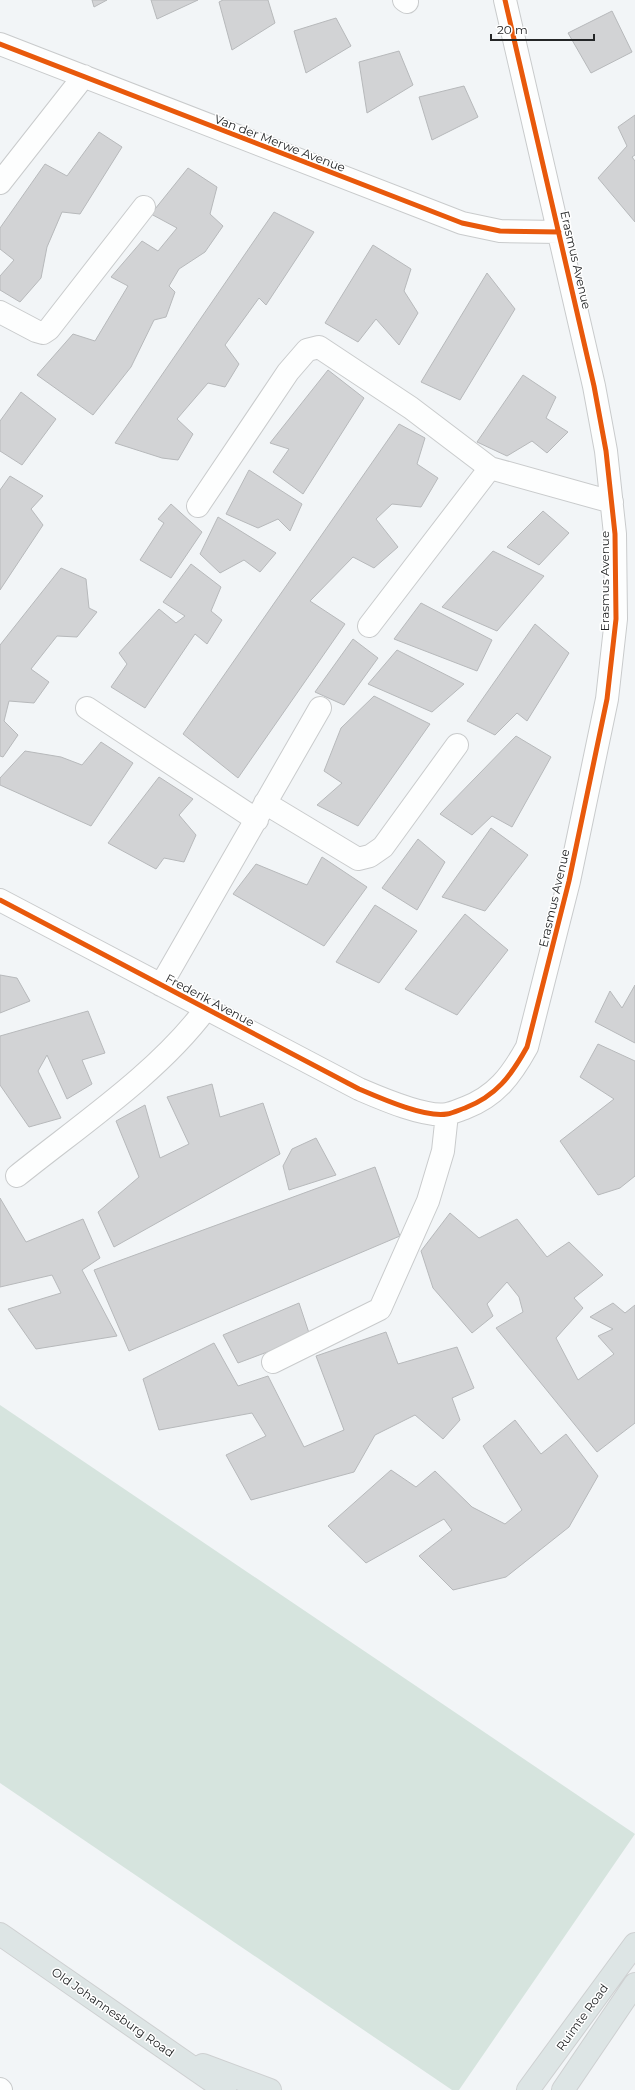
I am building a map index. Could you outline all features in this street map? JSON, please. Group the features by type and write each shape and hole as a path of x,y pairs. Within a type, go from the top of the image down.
{"main road":[{"name":"Old Johannesburg Road","path":"0,1934 225,2090"},
{"name":"Ruimte Road","path":"528,2088 635,1944"},
{"path":"564,2090 635,1984"},
{"path":"172,2053 270,2090"}],"street":[{"name":"Erasmus Avenue","path":"414,1110 447,1114 479,1102 499,1088 518,1065 527,1047 534,1025 569,881 607,699 616,619 615,534 606,451 594,386 505,0"},
{"name":"Van der Merwe Avenue","path":"0,44 462,223 500,231 559,232"},
{"path":"0,183 84,76"},
{"path":"0,312 36,331 43,333 49,329 144,207"},
{"path":"198,506 288,372 307,350 319,347 411,408 490,468 612,502"},
{"path":"369,626 490,468"},
{"path":"87,708 261,812 358,859 370,856 383,847 457,745"},
{"path":"161,985 320,708"},
{"name":"Frederik Avenue","path":"0,900 206,1010 359,1089 414,1110"},
{"path":"17,1176 146,1073 190,1030 206,1010"},
{"path":"273,1362 380,1310 428,1201 443,1150 447,1114"}],"shaded area":[{"path":"0,1405 635,1834 459,2090 452,2090 0,1783"}],"building":[{"path":"92,0 107,0 94,7"},
{"path":"151,0 198,0 157,19"},
{"path":"223,0 268,0 275,23 232,50 219,2"},
{"path":"612,11 632,52 591,73 568,33"},
{"path":"336,18 351,46 306,73 294,31"},
{"path":"399,51 413,85 367,113 359,62"},
{"path":"464,86 478,117 432,140 419,97"},
{"path":"635,115 635,155 632,157 635,161 635,222 598,178 627,146 618,127"},
{"path":"99,132 122,147 80,214 62,212 47,247 41,278 20,302 0,290 0,276 14,260 0,249 0,228 45,164 67,176"},
{"path":"188,168 217,187 210,214 223,226 205,252 179,269 169,286 175,292 166,317 154,320 131,367 93,415 37,375 73,334 95,341 128,286 111,277 142,241 158,251 177,228 151,214"},
{"path":"274,212 314,232 266,305 259,298 225,345 239,364 225,387 208,383 177,419 193,434 178,460 162,458 115,443"},
{"path":"373,245 411,269 404,291 418,313 399,345 376,319 358,342 325,323"},
{"path":"487,273 515,309 460,400 421,382"},
{"path":"328,370 364,398 303,494 273,472 289,449 270,443"},
{"path":"523,375 556,397 546,418 568,432 547,453 532,441 507,456 477,442"},
{"path":"21,392 56,419 22,465 0,451 0,421"},
{"path":"399,424 425,438 417,464 438,478 421,507 392,504 376,519 398,547 374,568 353,557 310,601 345,624 238,778 183,734"},
{"path":"249,470 302,504 290,531 278,519 258,528 226,514"},
{"path":"10,476 43,496 31,509 43,525 0,590 0,490"},
{"path":"171,504 202,532 171,578 140,560 164,523 158,519"},
{"path":"543,511 569,533 539,565 507,547"},
{"path":"218,517 276,553 260,572 244,560 220,573 200,554"},
{"path":"493,551 544,576 497,631 442,607"},
{"path":"191,564 221,587 211,611 222,620 207,644 195,634 145,708 111,687 127,664 119,653 159,609 176,623 185,616 163,602"},
{"path":"61,568 86,579 89,608 97,612 77,637 57,636 31,669 49,682 34,703 9,701 4,721 18,735 3,757 0,756 0,645"},
{"path":"421,603 492,640 477,671 394,639"},
{"path":"535,624 569,653 527,721 517,713 495,735 467,721"},
{"path":"353,639 378,658 344,705 315,692"},
{"path":"397,650 464,684 432,712 368,684"},
{"path":"374,696 430,724 358,826 317,805 342,783 324,771 341,728"},
{"path":"516,736 551,757 512,827 492,816 472,835 440,814"},
{"path":"101,742 133,763 91,826 0,785 0,778 25,751 61,757 82,765"},
{"path":"159,777 193,799 179,815 196,835 184,862 164,858 156,869 108,843"},
{"path":"491,828 528,855 485,911 442,897"},
{"path":"418,839 445,862 417,910 382,888"},
{"path":"322,857 367,887 324,946 233,894 256,864 307,885"},
{"path":"375,905 417,931 379,983 336,962"},
{"path":"465,914 508,950 457,1015 405,989"},
{"path":"0,975 17,978 30,1001 0,1013"},
{"path":"635,985 635,1043 595,1022 610,991 622,1008"},
{"path":"88,1011 105,1053 82,1060 92,1084 67,1099 47,1055 38,1071 61,1118 29,1127 0,1085 0,1036"},
{"path":"598,1044 635,1061 635,1176 620,1188 598,1195 560,1141 614,1099 580,1077"},
{"path":"212,1084 220,1117 263,1103 280,1154 114,1247 98,1212 139,1177 116,1121 145,1105 160,1158 189,1144 167,1097"},
{"path":"316,1138 336,1175 289,1190 283,1166 292,1149"},
{"path":"375,1167 400,1236 129,1351 94,1270"},
{"path":"0,1198 26,1242 83,1219 100,1258 82,1270 117,1336 36,1349 8,1309 61,1293 52,1275 0,1287"},
{"path":"450,1213 479,1238 517,1219 547,1257 569,1242 603,1275 574,1298 583,1308 556,1338 578,1380 614,1354 598,1336 613,1329 590,1317 613,1303 625,1313 635,1305 635,1423 597,1452 496,1328 523,1312 519,1297 507,1282 487,1304 493,1316 472,1333 433,1288 421,1251"},
{"path":"299,1303 310,1336 238,1363 223,1335"},
{"path":"386,1332 398,1364 457,1347 474,1388 452,1398 460,1420 443,1439 415,1415 375,1435 354,1472 251,1500 226,1455 266,1436 252,1413 159,1430 143,1379 214,1343 238,1386 268,1376 304,1447 344,1430 316,1356"},
{"path":"515,1420 541,1454 566,1434 598,1476 569,1527 506,1577 453,1590 419,1556 452,1530 444,1519 366,1563 328,1526 391,1470 416,1487 435,1471 472,1507 505,1524 522,1510 483,1446"}],"cycle path":[{"path":"0,900 359,1089 390,1102 415,1110 427,1113 447,1114 476,1103 502,1084 509,1076 527,1047 569,881 607,699 616,619 615,534 606,451 594,386 505,0"},
{"path":"0,44 462,223 500,231 559,232"}]}
